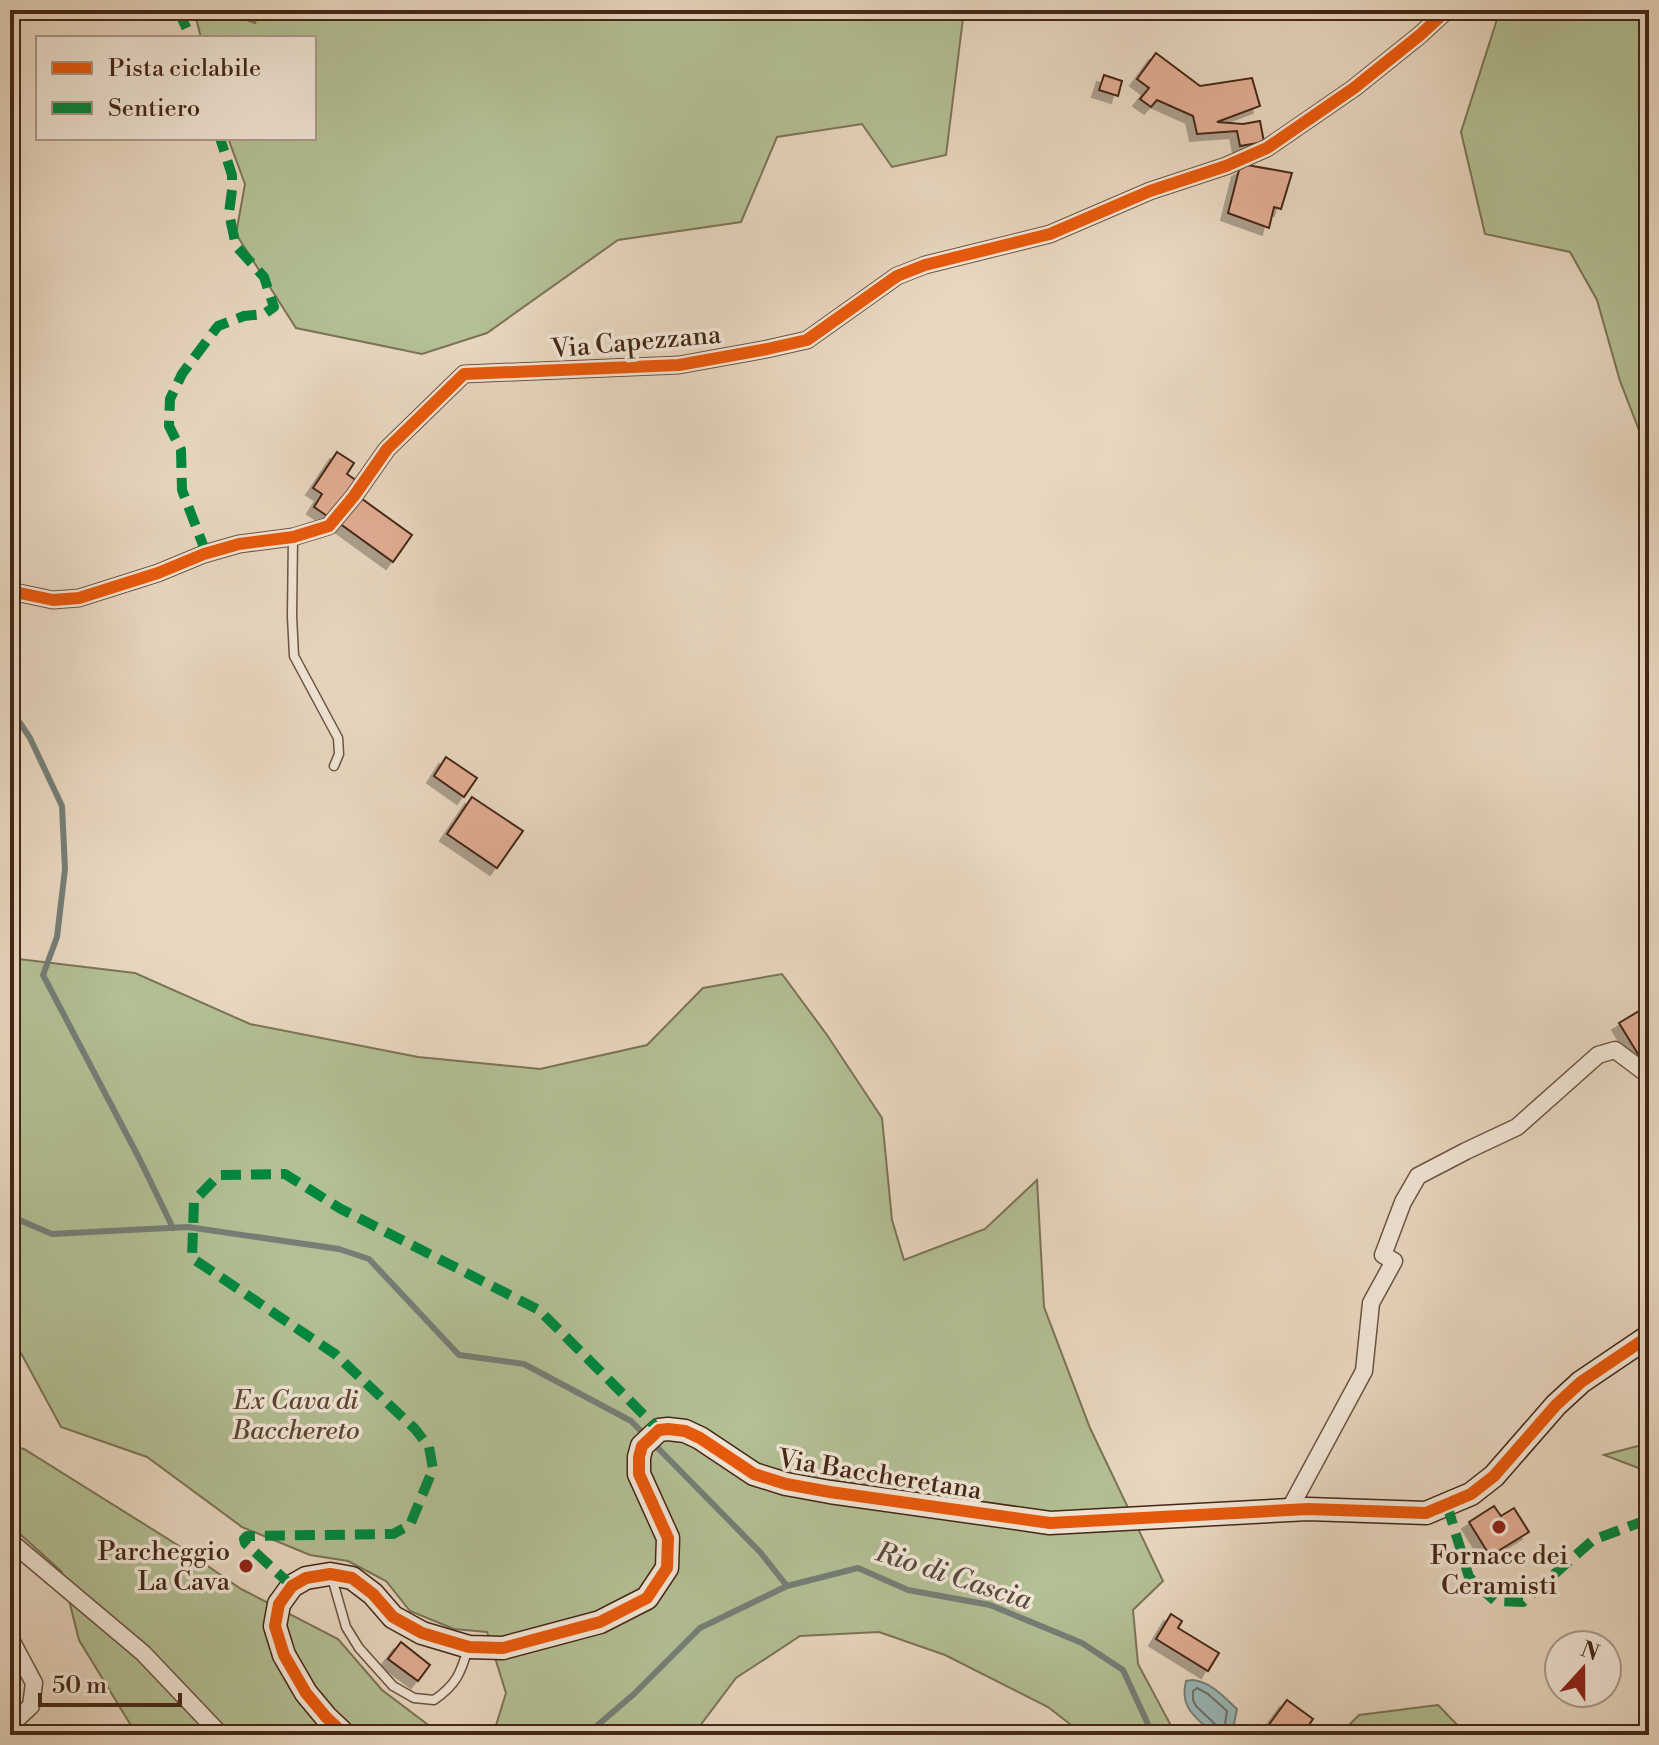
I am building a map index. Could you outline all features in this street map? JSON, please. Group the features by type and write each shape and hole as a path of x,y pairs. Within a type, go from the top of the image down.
{"street":[{"name":"Via Capezzana","path":"10,591 53,600 79,598 158,573 204,554 239,544 293,537 329,526 387,449 464,374 679,365 807,340 897,276 925,265 1050,234 1150,191 1226,166 1267,148 1354,88 1447,10"},
{"path":"1289,1510 1364,1371 1371,1303 1394,1261 1383,1255 1403,1202 1418,1176 1517,1127 1598,1055 1615,1050 1649,1073"},
{"name":"Via Baccheretana","path":"330,1574 352,1578 373,1594 393,1617 422,1633 469,1647 503,1648 600,1622 647,1598 667,1568 668,1538 639,1474 639,1457 647,1440 659,1430 685,1431 754,1474 786,1484 1050,1523 1308,1509 1426,1513 1471,1494 1494,1476 1556,1405 1581,1382 1649,1336"},
{"path":"10,1541 143,1653 221,1735"},
{"path":"330,1574 306,1578 292,1586 279,1604 275,1626 284,1655 306,1693 345,1735"},
{"path":"10,1638 34,1683 31,1706 17,1719 10,1721"}],"lane":[{"path":"293,537 294,656 338,738 339,754 334,766"},
{"path":"330,1574 346,1627 359,1648 393,1686 414,1698 434,1700 450,1689 462,1670 469,1647"}],"green space":[{"path":"194,10 218,10 255,23 260,10 964,10 946,155 892,167 862,124 777,137 741,222 618,240 487,333 422,354 296,328 236,234 245,184 229,140 316,140 316,36 200,36"},
{"path":"1500,10 1649,10 1649,456 1620,381 1597,300 1570,252 1485,234 1461,132"},
{"name":"Ex Cava di Bacchereto","path":"10,958 135,973 250,1024 418,1057 540,1069 647,1045 703,988 782,974 882,1118 892,1220 904,1260 985,1229 1037,1180 1044,1307 1090,1428 1163,1581 1133,1610 1138,1664 1176,1735 1084,1735 1048,1707 945,1655 879,1632 800,1636 736,1678 693,1735 493,1735 506,1693 487,1632 454,1629 410,1611 386,1581 348,1561 310,1555 242,1527 147,1457 61,1427 10,1337"},
{"path":"1649,1443 1649,1472 1604,1455"},
{"path":"10,1446 24,1449 176,1544 241,1589 338,1639 382,1690 439,1733 447,1735 140,1735 135,1732 79,1640 62,1572 10,1525"},
{"path":"1438,1705 1467,1735 1339,1735 1359,1715"},
{"path":"923,1726 925,1735 832,1735 873,1728"}],"water":[{"path":"1193,1680 1211,1687 1237,1709 1233,1729 1225,1735 1215,1735 1187,1706 1186,1681"}],"building":[{"path":"1156,53 1200,86 1252,78 1260,106 1217,122 1243,124 1260,121 1264,142 1240,146 1237,131 1197,134 1193,116 1157,100 1151,107 1140,99 1149,88 1137,79"},
{"path":"1104,75 1122,81 1118,96 1099,90"},
{"path":"1247,165 1292,173 1281,209 1274,207 1269,228 1228,213 1239,170"},
{"path":"337,452 354,463 347,474 360,483 330,518 314,507 322,494 313,488"},
{"path":"358,496 412,535 393,562 339,523"},
{"path":"446,757 477,778 464,797 434,776"},
{"path":"472,797 523,831 497,868 447,834"},
{"path":"1649,1005 1649,1072 1619,1023"},
{"name":"Fornace dei Ceramisti","path":"1494,1506 1501,1516 1514,1508 1529,1532 1490,1556 1469,1522"},
{"path":"1171,1614 1182,1621 1178,1628 1219,1653 1208,1671 1156,1639"},
{"path":"401,1642 430,1665 418,1681 388,1659"},
{"path":"1287,1700 1313,1719 1302,1735 1251,1735 1258,1725 1265,1730"}],"waterway":[{"path":"10,708 30,738 62,806 65,869 57,937 43,975 173,1228"},
{"path":"10,1216 52,1234 188,1227 339,1249 369,1259 459,1355 524,1364 631,1421 645,1435"},
{"path":"653,1443 760,1552 787,1586"},
{"name":"Rio di Cascia","path":"586,1735 634,1694 700,1628 787,1586 858,1568 908,1590 990,1605 1082,1643 1123,1670 1153,1735"}],"marked path":[{"path":"178,10 190,36"},
{"path":"204,554 182,490 181,450 169,426 170,399 182,374 218,326 244,316 264,314 274,307 264,277 236,246 229,213 232,175 221,140"},
{"path":"292,1586 245,1543 247,1536 393,1534 410,1525 433,1469 429,1447 415,1429 335,1354 192,1258 194,1201 219,1175 285,1174 341,1209 539,1310 659,1430"},
{"path":"1447,1505 1469,1577 1495,1601 1523,1602 1593,1540 1644,1521 1649,1523"}],"cycle path":[{"path":"10,591 53,600 79,598 158,573 204,554 239,544 293,537 329,526 387,449 464,374 679,365 807,340 897,276 925,265 1050,234 1150,191 1226,166 1267,148 1354,88 1447,10"},
{"path":"345,1735 306,1693 284,1655 275,1626 279,1604 292,1586 306,1578 330,1574 352,1578 373,1594 393,1617 422,1633 469,1647 503,1648 600,1622 647,1598 667,1568 668,1538 639,1474 642,1446 659,1430 685,1431 754,1474 786,1484 1050,1523 1308,1509 1426,1513 1471,1494 1494,1476 1556,1405 1581,1382 1649,1336"}],"place":[{"name":"Fornace dei Ceramisti","path":"1499,1527"},
{"name":"Parcheggio La Cava","path":"246,1566"}]}
